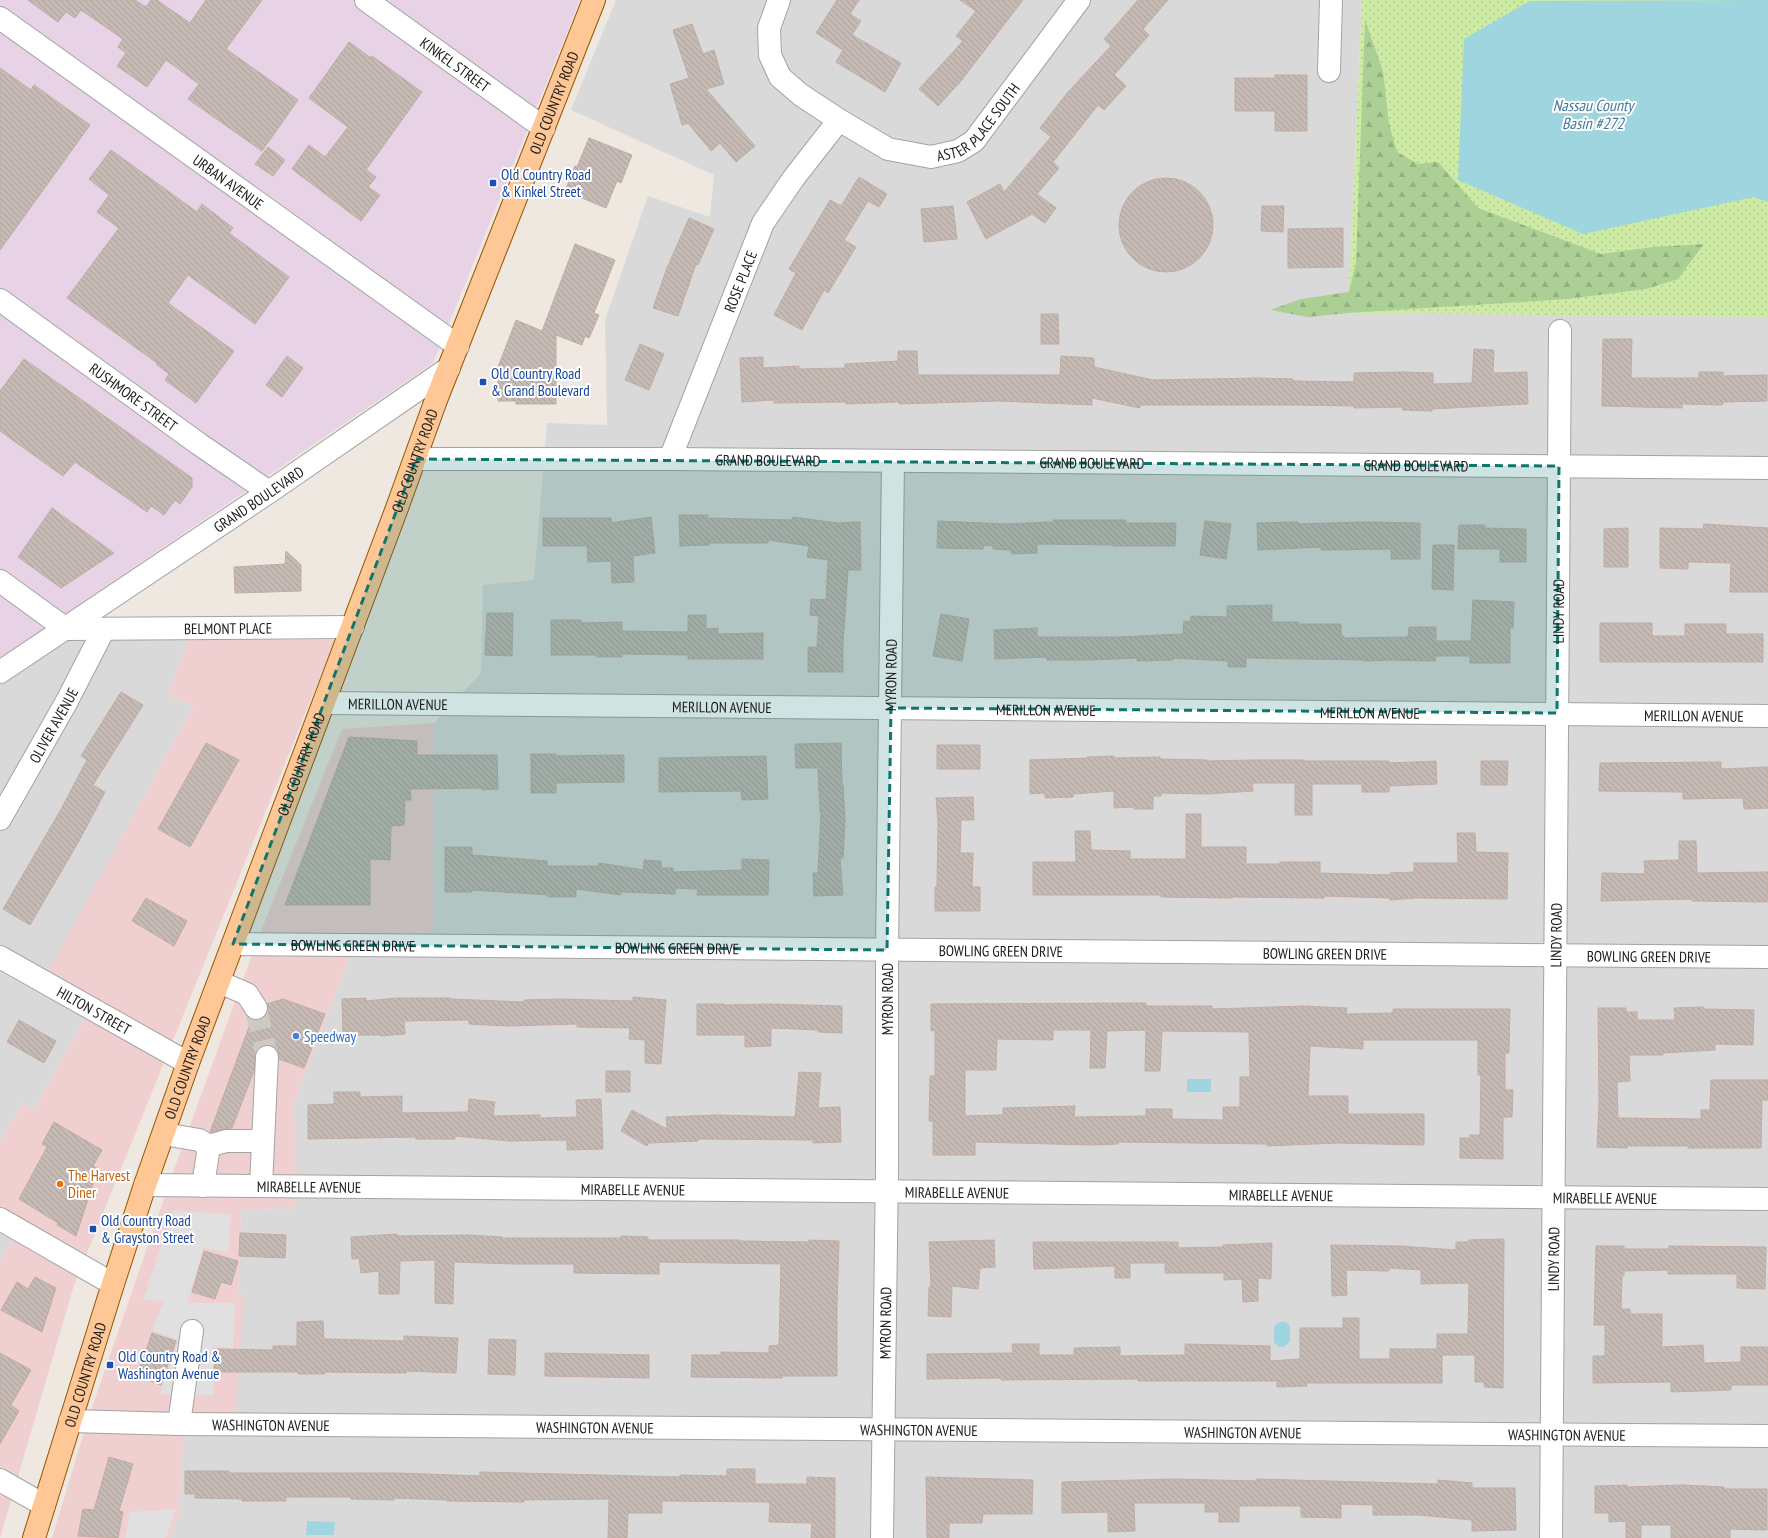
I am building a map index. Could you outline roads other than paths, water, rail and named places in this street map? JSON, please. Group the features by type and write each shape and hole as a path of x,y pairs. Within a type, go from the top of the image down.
{"main road":[{"name":"OLD COUNTRY ROAD","path":"34,1538 113,1284 145,1186 188,1064 353,628 449,368 594,0"}],"street":[{"name":"KINKEL STREET","path":"366,0 544,128"},
{"name":"ASTER PLACE SOUTH","path":"779,0 769,28 770,55 780,77 801,95 839,120 888,149 931,157 958,151 974,141 1079,0"},
{"path":"1329,71 1331,0"},
{"name":"URBAN AVENUE","path":"0,18 458,346"},
{"name":"ROSE PLACE","path":"670,459 762,223 793,179 839,120"},
{"name":"RUSHMORE STREET","path":"0,300 199,444 269,492"},
{"name":"LINDY ROAD","path":"1551,1538 1560,331"},
{"name":"GRAND BOULEVARD","path":"0,672 269,492 449,368"},
{"name":"GRAND BOULEVARD","path":"416,459 670,459 1768,468"},
{"name":"MYRON ROAD","path":"882,1538 885,1429 887,950 893,461"},
{"path":"0,581 66,629 104,629"},
{"name":"BELMONT PLACE","path":"104,629 353,628"},
{"name":"OLIVER AVENUE","path":"0,819 67,701 104,629"},
{"name":"MERILLON AVENUE","path":"324,703 1768,716"},
{"name":"BOWLING GREEN DRIVE","path":"233,944 1768,957"},
{"name":"HILTON STREET","path":"0,957 188,1064"},
{"path":"219,982 247,994 256,1008"},
{"path":"261,1186 268,1057"},
{"path":"164,1134 199,1140 209,1146 226,1141 263,1141"},
{"path":"202,1186 209,1146"},
{"name":"MIRABELLE AVENUE","path":"145,1186 1768,1199"},
{"path":"0,1220 113,1284"},
{"path":"179,1424 192,1331"},
{"name":"WASHINGTON AVENUE","path":"70,1421 179,1424 1490,1435 1551,1433 1768,1436"},
{"path":"0,1480 44,1505"}],"water":[{"name":"Nassau County Basin #272","path":"1768,0 1768,202 1754,197 1583,234 1458,180 1464,39 1530,1"},
{"path":"1187,1079 1211,1079 1211,1092 1187,1092"},
{"path":"1280,1322 1286,1322 1290,1326 1290,1341 1284,1347 1279,1347 1274,1342 1274,1326"},
{"path":"307,1521 335,1522 334,1535 306,1535"}],"tunnel":[{"path":"256,1008 267,1057"}],"place":[{"name":"Old Country Road & Kinkel Street","path":"493,183"},
{"name":"Old Country Road & Grand Boulevard","path":"483,382"},
{"name":"Speedway","path":"296,1036"},
{"name":"The Harvest Diner","path":"60,1184"},
{"name":"Old Country Road & Grayston Street","path":"93,1229"},
{"name":"Old Country Road & Washington Avenue","path":"110,1365"}]}
